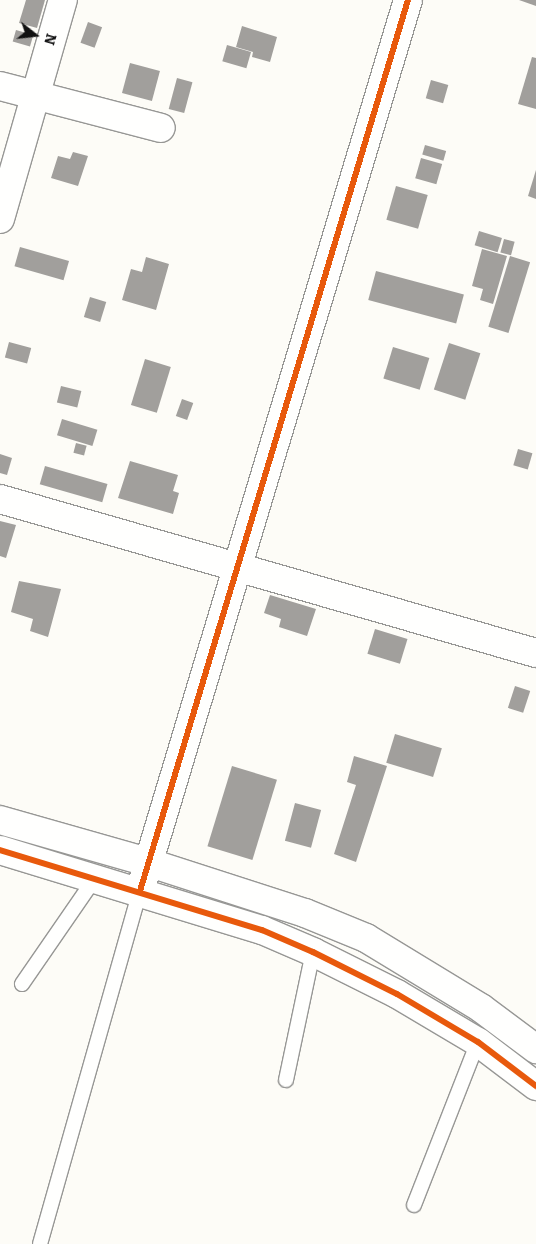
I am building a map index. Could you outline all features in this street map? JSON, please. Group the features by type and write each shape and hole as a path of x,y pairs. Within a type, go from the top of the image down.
{"street":[{"path":"0,219 63,0"},
{"path":"140,891 147,862 239,566 408,0"},
{"path":"0,86 161,128"},
{"path":"0,498 536,653"},
{"path":"0,820 147,862 304,913 366,938 482,1008 536,1049"},
{"path":"0,850 140,891 262,930 313,952 397,994 478,1042 536,1086"}],"lane":[{"path":"22,984 95,878"},
{"path":"40,1244 140,891"},
{"path":"286,1080 313,952"},
{"path":"414,1205 478,1042"}],"building":[{"path":"26,0 45,0 37,28 19,23"},
{"path":"519,0 536,0 536,6"},
{"path":"88,22 102,27 95,48 80,43"},
{"path":"242,26 277,37 270,62 252,57 253,52 236,47"},
{"path":"16,30 33,35 30,46 13,42"},
{"path":"227,45 251,52 246,68 222,61"},
{"path":"532,57 536,58 536,109 518,104"},
{"path":"130,63 160,71 152,101 122,93"},
{"path":"177,78 192,82 184,113 169,109"},
{"path":"431,80 448,85 443,103 426,98"},
{"path":"425,145 446,151 443,161 422,155"},
{"path":"73,152 88,156 78,186 51,178 58,156 70,159"},
{"path":"421,158 442,164 436,184 415,178"},
{"path":"536,170 536,199 528,196"},
{"path":"396,186 428,195 418,229 386,220"},
{"path":"479,231 502,238 498,252 475,245"},
{"path":"504,239 515,242 511,255 500,253"},
{"path":"20,247 69,261 64,280 14,266"},
{"path":"482,249 507,256 493,304 480,300 483,289 472,286"},
{"path":"510,256 530,262 508,333 488,327"},
{"path":"146,257 169,264 156,310 122,300 131,269 142,272"},
{"path":"376,271 464,295 456,324 368,300"},
{"path":"90,297 106,302 100,322 84,317"},
{"path":"9,342 31,348 27,363 5,357"},
{"path":"449,343 480,353 465,400 434,390"},
{"path":"393,347 429,358 420,390 383,379"},
{"path":"145,359 171,367 157,413 131,405"},
{"path":"61,386 81,391 77,408 57,402"},
{"path":"182,399 193,403 187,420 176,416"},
{"path":"62,419 97,430 92,446 57,435"},
{"path":"76,443 87,446 84,456 73,453"},
{"path":"518,449 532,453 528,469 513,465"},
{"path":"0,454 12,458 7,475 0,473"},
{"path":"130,461 178,475 173,491 179,493 173,514 118,498"},
{"path":"45,466 107,484 102,502 40,484"},
{"path":"0,521 16,525 6,558 0,556"},
{"path":"19,581 61,589 48,637 30,631 33,619 11,612"},
{"path":"270,595 316,609 307,636 279,627 281,619 264,613"},
{"path":"375,629 408,639 400,664 367,654"},
{"path":"515,686 530,691 523,713 508,708"},
{"path":"395,734 442,748 433,777 386,763"},
{"path":"354,756 387,766 356,862 334,854 356,785 347,782"},
{"path":"232,766 277,780 252,860 207,846"},
{"path":"295,803 321,810 311,848 285,841"}],"cycle path":[{"path":"140,891 408,0"},
{"path":"0,850 262,930 313,952 397,994 478,1042 536,1086"}]}
